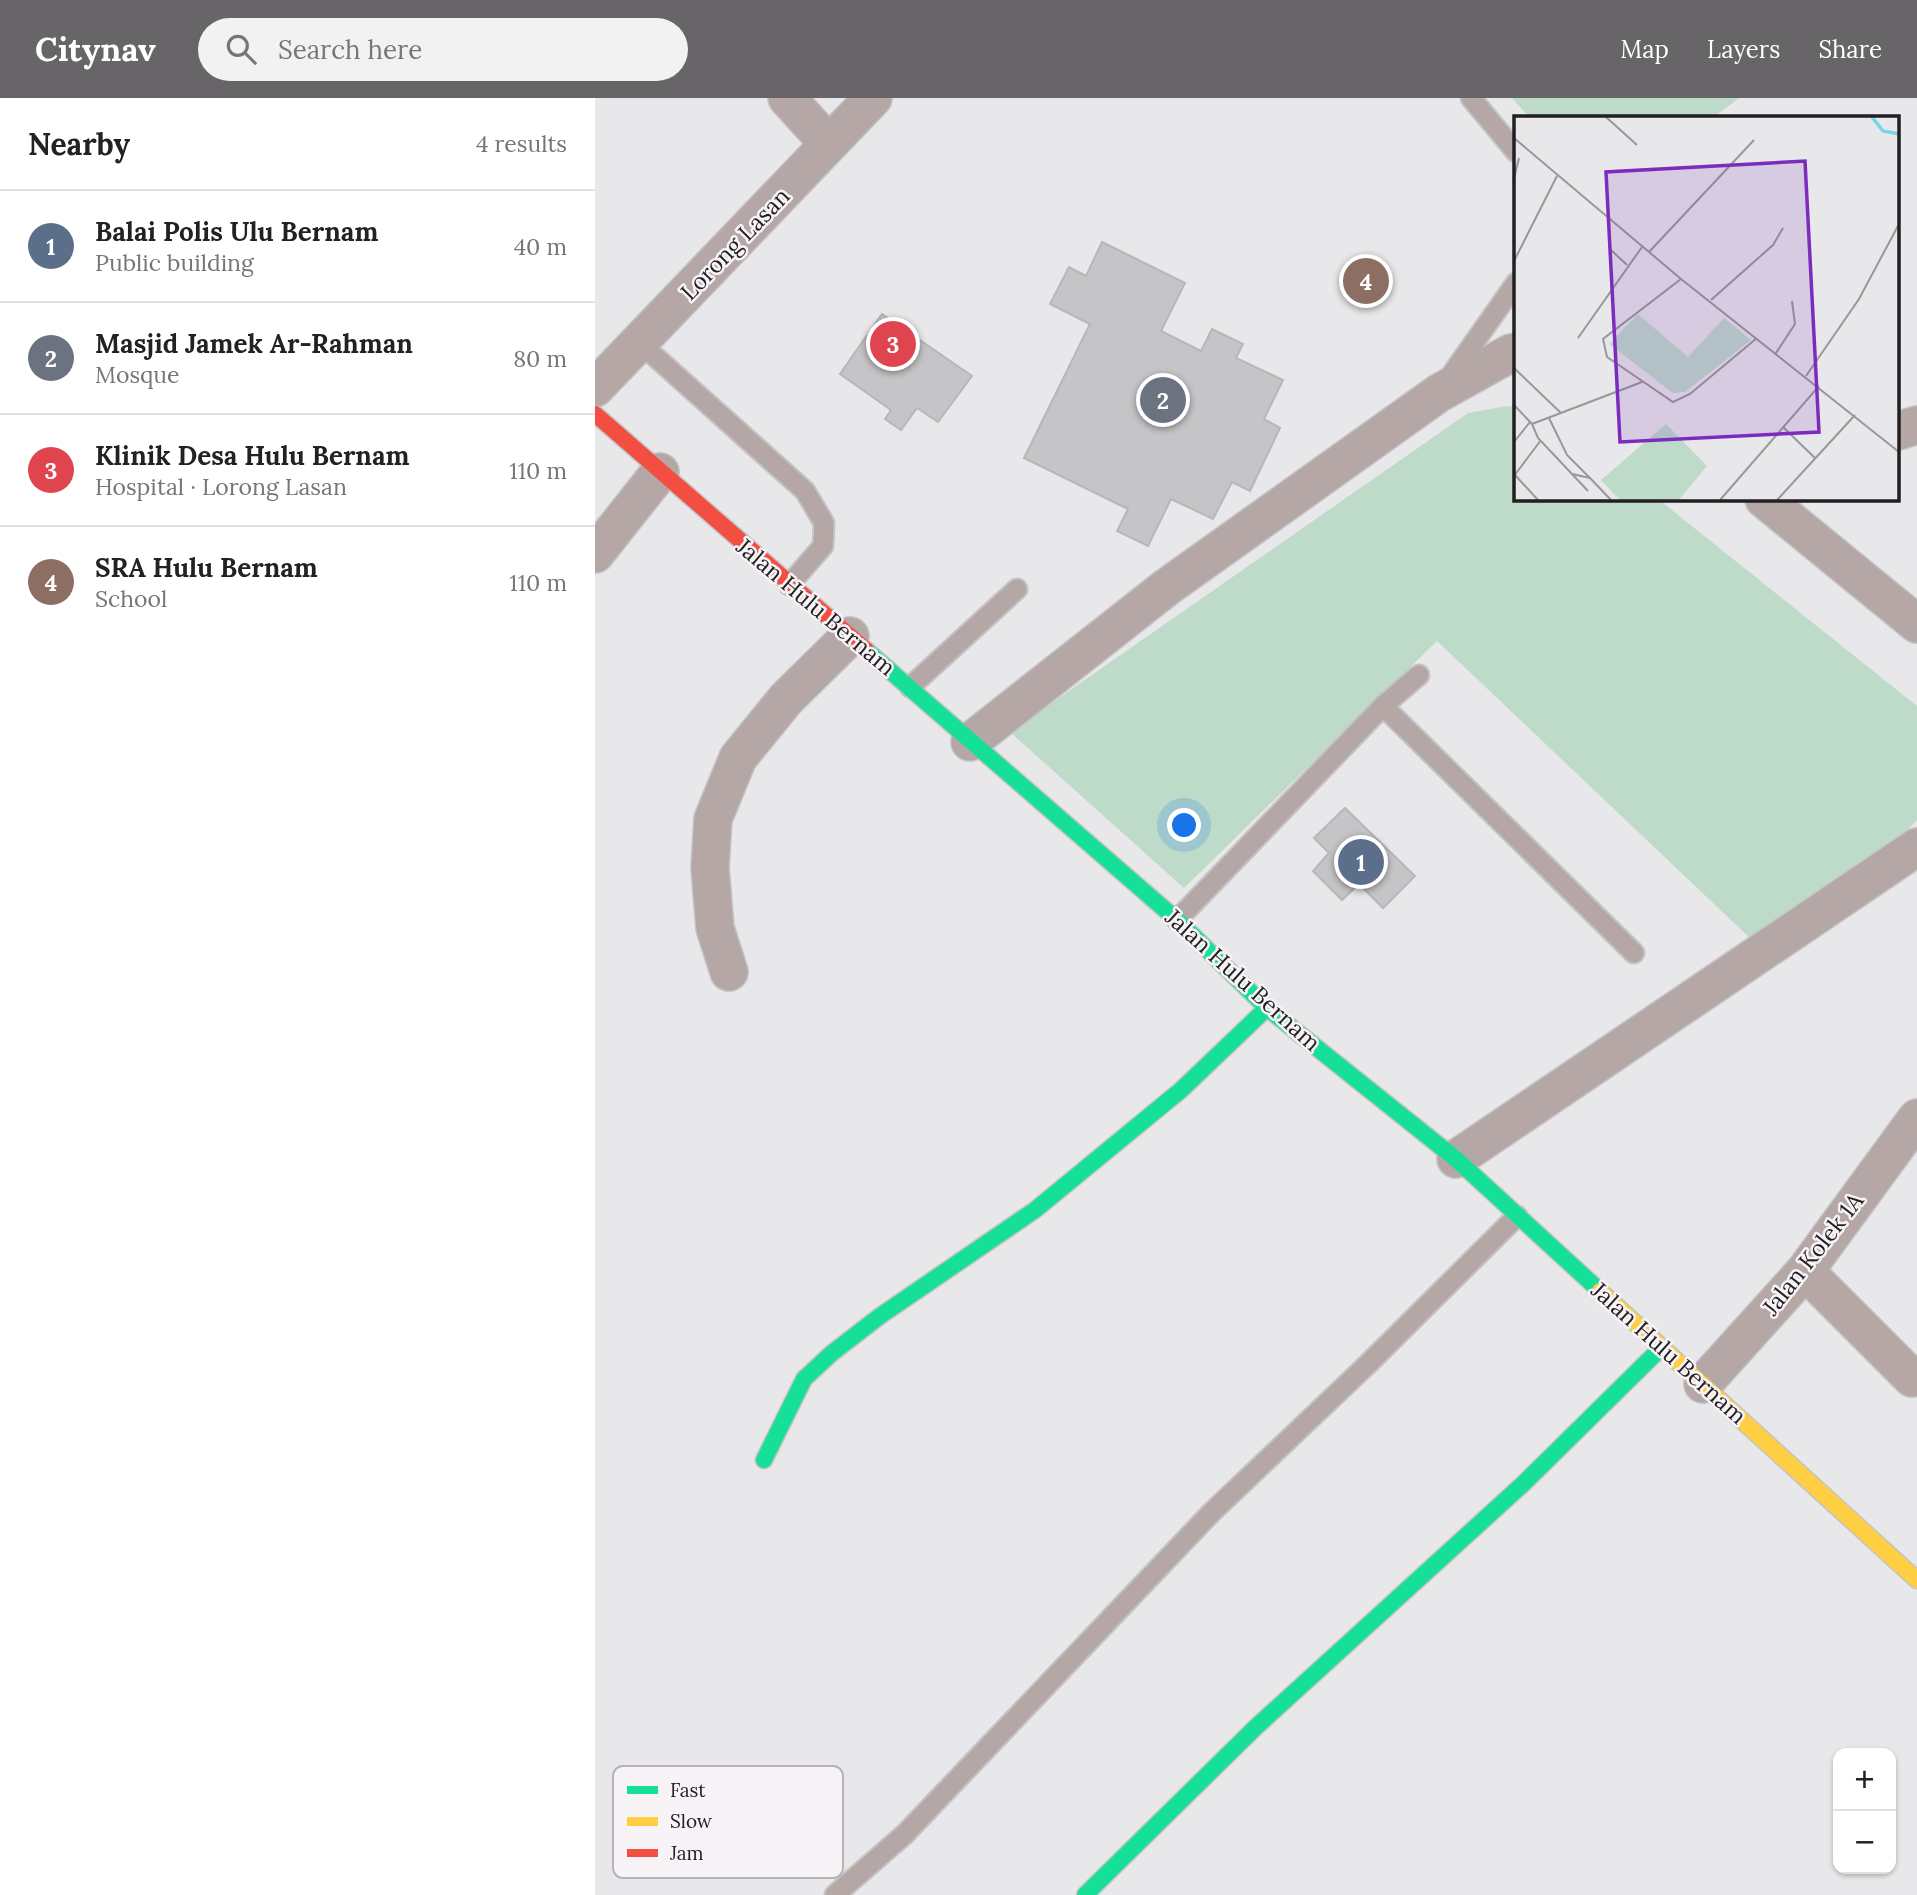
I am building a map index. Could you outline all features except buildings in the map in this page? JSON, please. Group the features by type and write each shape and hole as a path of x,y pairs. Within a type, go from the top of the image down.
{"main road":[{"name":"Jalan Hulu Bernam","path":"595,414 1177,920 1267,1008 1456,1159 1917,1580"},
{"path":"764,1460 804,1379 832,1353 880,1316 1046,1202 1181,1090 1267,1008"},
{"path":"1085,1895 1256,1727 1523,1484 1661,1348"}],"street":[{"path":"787,98 829,144"},
{"name":"Lorong Lasan","path":"595,388 873,98"},
{"path":"970,742 1167,587 1439,393 1514,352"},
{"path":"1899,430 1917,425"},
{"path":"595,554 660,472"},
{"path":"1765,500 1917,624"},
{"path":"729,972 715,928 710,868 713,819 739,758 786,699 850,636"},
{"path":"1456,1159 1917,847"},
{"name":"Jalan Kolek 1A","path":"1703,1384 1805,1271 1914,1127"},
{"path":"1805,1271 1912,1378"}],"lane":[{"path":"1471,98 1514,150"},
{"path":"1439,393 1514,286"},
{"path":"640,343 805,491 824,523 823,546 789,585"},
{"path":"910,687 1017,589"},
{"path":"1177,920 1383,706 1419,675"},
{"path":"1383,706 1634,953"},
{"path":"835,1895 905,1834 1211,1513 1369,1363 1517,1216"}],"green space":[{"path":"1512,98 1739,98 1715,116 1528,116"},
{"path":"1514,407 1514,500 1659,500 1917,706 1917,820 1883,855 1752,940 1437,641 1184,888 1010,732 1468,413"}],"traffic: fast":[{"path":"866,650 1177,920 1267,1008 1456,1159 1600,1291"},
{"path":"764,1460 804,1379 832,1353 880,1316 1035,1210 1181,1090 1267,1008"},
{"path":"1085,1895 1256,1727 1523,1484 1661,1348"}],"traffic: slow":[{"path":"1600,1291 1917,1580"}],"traffic: jam":[{"path":"595,414 866,650"}],"place":[{"name":"SRA Hulu Bernam","path":"1366,281"},
{"name":"Klinik Desa Hulu Bernam","path":"893,344"},
{"name":"Masjid Jamek Ar-Rahman","path":"1163,400"},
{"name":"Balai Polis Ulu Bernam","path":"1361,862"}]}
